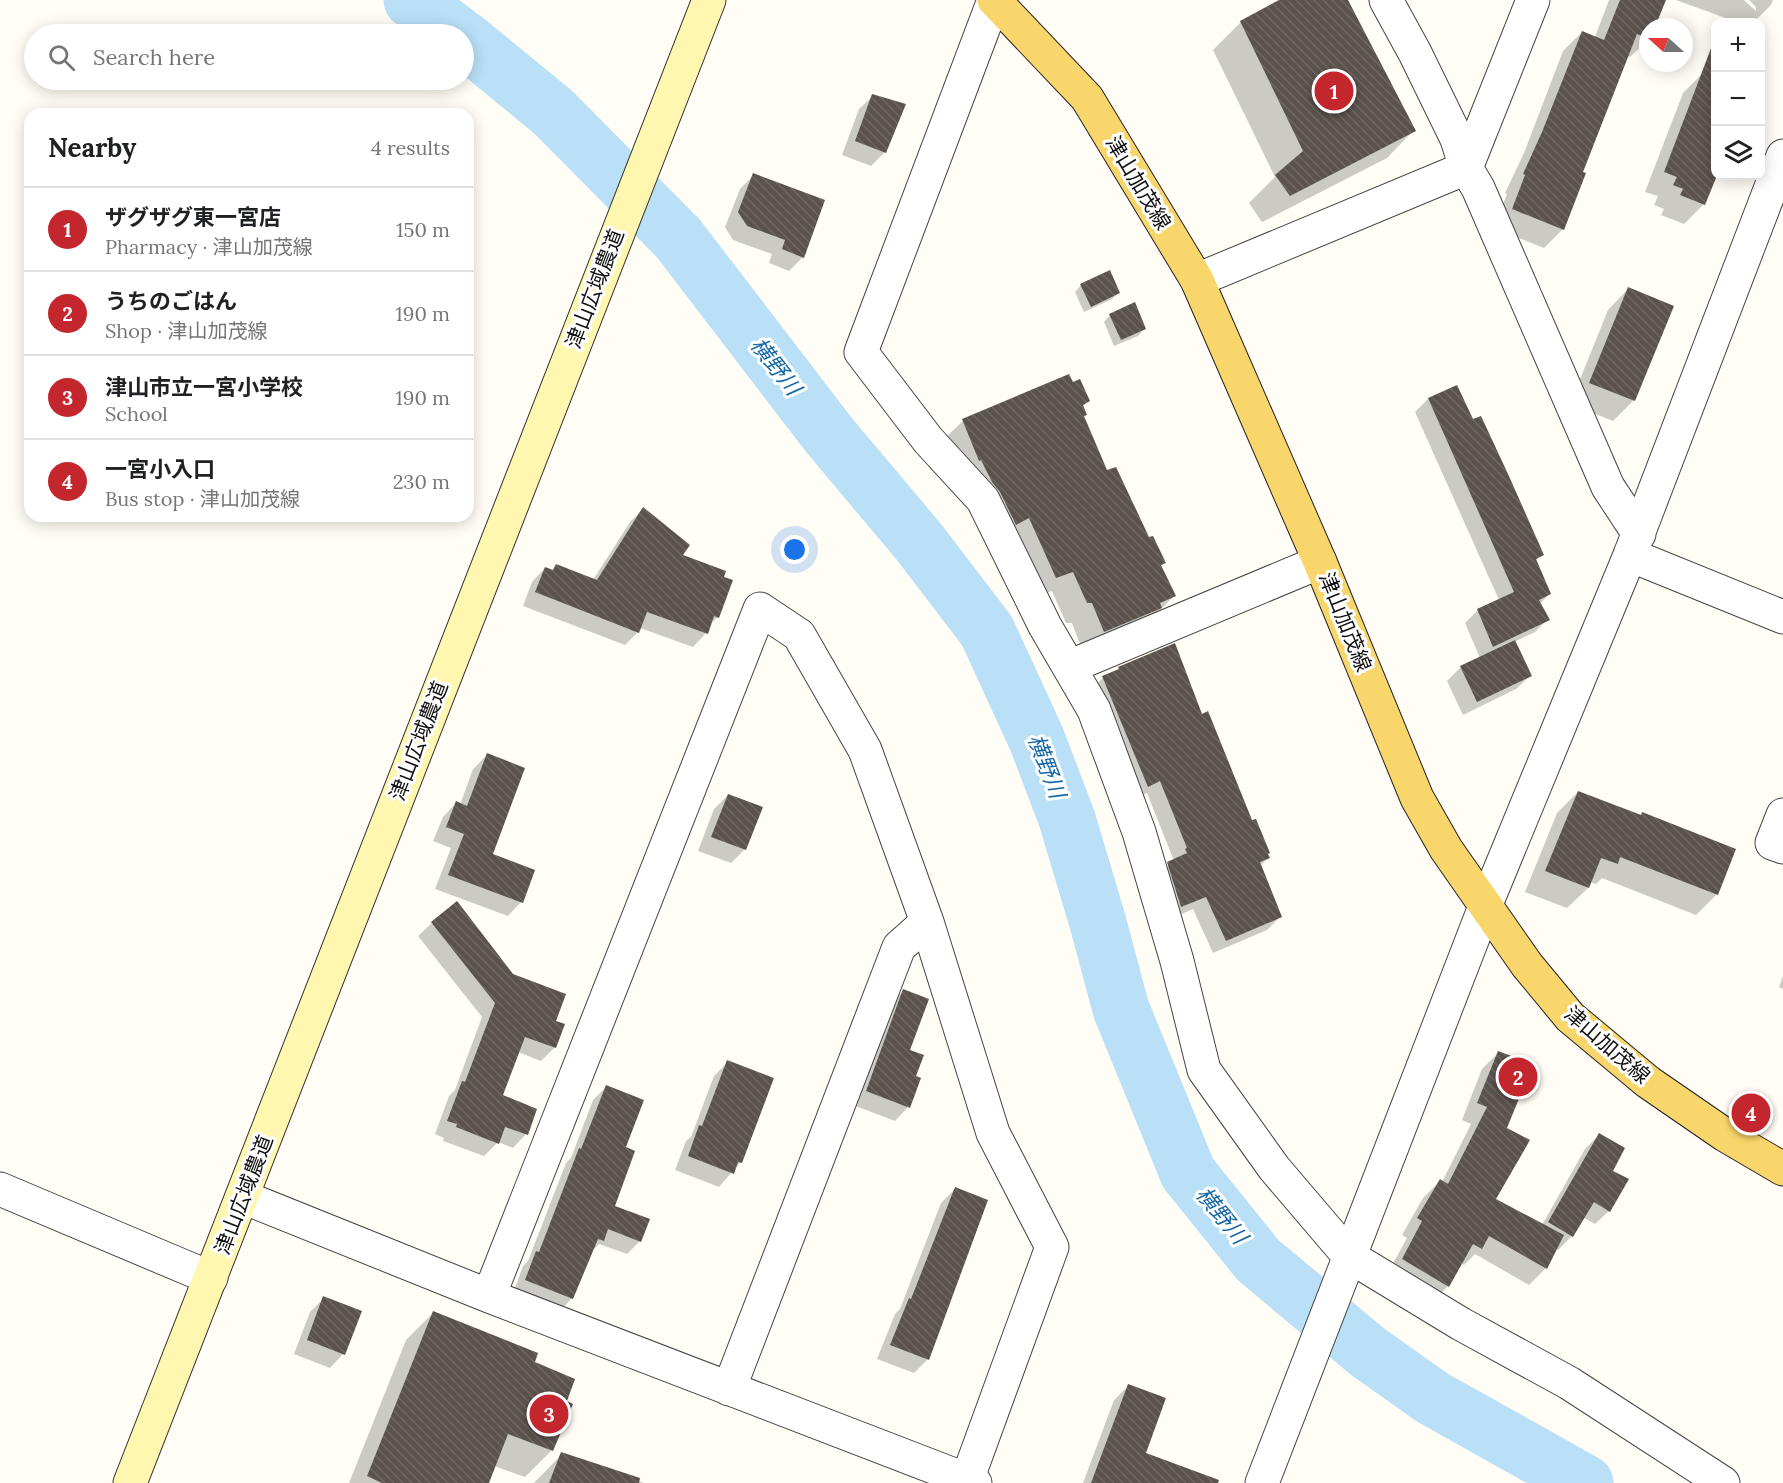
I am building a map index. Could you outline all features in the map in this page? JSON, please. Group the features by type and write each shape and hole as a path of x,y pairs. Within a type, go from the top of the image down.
{"main road":[{"name":"津山加茂線","path":"994,0 1087,98 1197,280 1320,562 1417,798 1446,849 1527,965 1570,1017 1648,1082 1725,1135 1783,1169"}],"street":[{"name":"津山広域農道","path":"130,1483 709,0"},
{"path":"994,0 861,352 928,440 983,500 1045,626 1095,710 1139,832 1177,961 1204,1070 1274,1168 1349,1257 1461,1324 1569,1383 1723,1483"},
{"path":"1386,0 1457,139 1466,168 1478,188 1634,544 1783,616"},
{"path":"1197,280 1466,168 1533,0"},
{"path":"1262,1483 1486,904 1634,544 1783,156"},
{"path":"1070,667 1320,562"},
{"path":"243,1197 489,1296 971,1481 1052,1247 993,1133 927,922 865,750 799,635 760,609 489,1296"},
{"path":"1783,815 1772,843 1783,847"},
{"path":"729,1389 899,947 927,922"},
{"path":"0,1189 211,1278"}],"building":[{"path":"1279,0 1348,0 1416,131 1290,196 1275,175 1303,151 1240,21"},
{"path":"1620,0 1666,0 1659,18 1639,18 1639,35 1637,34 1583,172 1586,173 1564,230 1512,209 1525,175 1523,174 1582,31 1604,40"},
{"path":"1711,48 1711,180 1715,180 1705,205 1680,195 1683,189 1673,185 1677,177 1664,172"},
{"path":"872,94 906,104 886,153 855,141"},
{"path":"753,173 825,200 804,258 782,249 785,240 747,226 738,212"},
{"path":"1110,270 1120,293 1091,307 1080,284"},
{"path":"1628,287 1674,306 1635,401 1589,383"},
{"path":"1135,302 1146,329 1121,340 1109,314"},
{"path":"1069,374 1073,382 1080,379 1090,401 1083,405 1087,415 1084,416 1107,470 1116,467 1149,537 1153,536 1166,563 1161,565 1176,596 1160,603 1162,608 1104,632 1092,603 1087,603 1073,572 1056,578 1029,518 1016,525 1000,492 981,460 979,461 962,419"},
{"path":"1457,385 1473,419 1481,416 1508,474 1544,555 1536,559 1551,594 1539,600 1550,620 1493,647 1477,609 1514,592 1428,398"},
{"path":"643,507 690,545 683,555 726,571 724,577 733,580 719,618 714,616 708,634 647,612 639,633 535,592 545,567 553,570 556,564 597,580"},
{"path":"1515,640 1532,676 1477,702 1460,666"},
{"path":"1175,643 1202,714 1208,711 1252,820 1256,819 1270,853 1268,854 1270,858 1260,862 1282,917 1226,941 1206,897 1181,907 1167,862 1187,853 1185,849 1187,848 1160,781 1148,787 1102,676"},
{"path":"487,753 525,768 493,854 535,870 523,903 448,875 464,834 446,827 456,801 467,806"},
{"path":"1578,791 1641,815 1642,812 1736,849 1718,895 1620,857 1618,864 1601,858 1589,888 1545,871"},
{"path":"728,794 763,807 746,850 711,837"},
{"path":"457,901 513,974 566,994 556,1021 565,1024 556,1048 525,1037 503,1095 537,1109 528,1135 505,1127 499,1144 456,1127 457,1124 447,1121 462,1081 465,1082 495,1003 431,922"},
{"path":"903,989 929,999 910,1050 924,1055 916,1076 921,1078 910,1108 866,1091"},
{"path":"1498,1051 1533,1064 1507,1128 1530,1140 1496,1199 1564,1235 1547,1269 1489,1236 1482,1249 1473,1244 1449,1287 1402,1259 1422,1221 1417,1218 1440,1179 1448,1184 1487,1107 1477,1103"},
{"path":"727,1060 774,1078 742,1163 738,1162 734,1174 688,1156"},
{"path":"606,1085 644,1100 626,1147 635,1151 615,1206 650,1219 641,1242 608,1229 604,1241 598,1239 573,1299 525,1280 536,1251 539,1252"},
{"path":"1599,1133 1625,1148 1613,1171 1629,1179 1610,1212 1594,1202 1573,1237 1548,1222"},
{"path":"955,1187 988,1200 929,1360 890,1345 909,1298 911,1299"},
{"path":"323,1296 362,1311 345,1355 307,1340"},
{"path":"433,1311 538,1353 535,1362 575,1379 567,1401 573,1404 553,1451 508,1434 489,1483 382,1483 367,1476"},
{"path":"1128,1384 1166,1398 1146,1453 1219,1480 1218,1483 1091,1483"},
{"path":"561,1452 640,1478 639,1483 549,1483"}],"waterway":[{"name":"横野川","path":"412,0 444,24"},
{"name":"横野川","path":"474,47 553,112 678,238 829,435 919,542 987,631 1037,740 1067,819 1121,1009 1188,1173 1258,1260 1368,1352 1433,1398 1585,1483"}],"place":[{"name":"ザグザグ東一宮店","path":"1334,91"},
{"name":"うちのごはん","path":"1518,1077"},
{"name":"一宮小入口","path":"1751,1113"},
{"name":"津山市立一宮小学校","path":"549,1414"}]}
